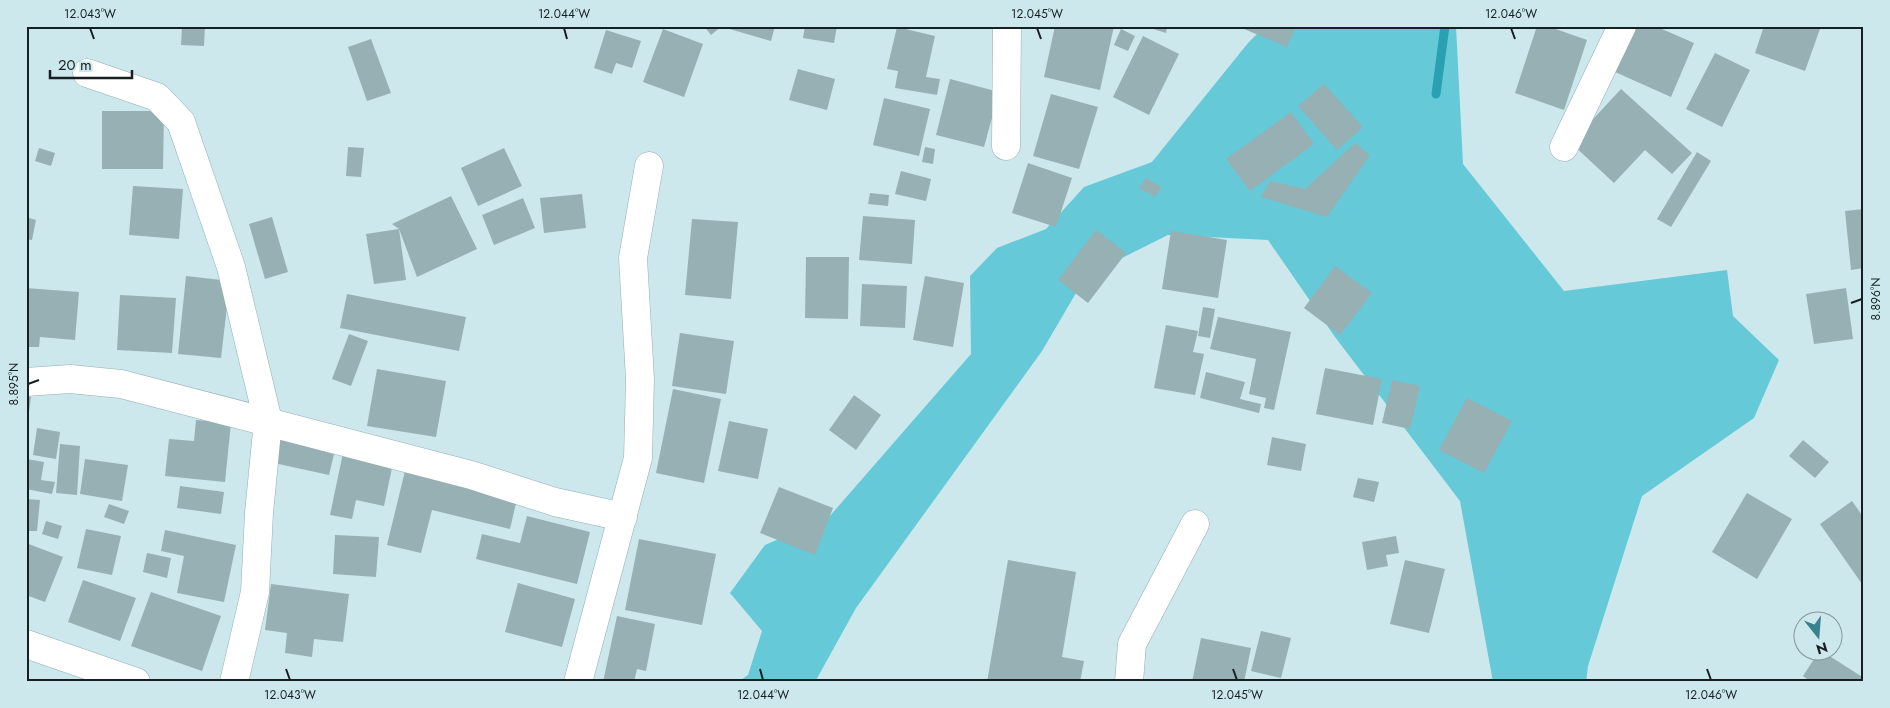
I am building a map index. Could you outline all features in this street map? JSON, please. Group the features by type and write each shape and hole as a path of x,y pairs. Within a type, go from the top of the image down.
{"street":[{"path":"1006,146 1007,26"},
{"path":"1564,147 1622,26"},
{"path":"87,73 157,97 181,122 231,267 268,421 259,513 255,592 234,682"},
{"path":"578,682 638,458 640,379 633,258 649,166"},
{"path":"26,382 70,379 121,384 471,475 555,502 623,517"},
{"path":"1129,682 1132,644 1195,524"},
{"path":"26,644 136,682"}],"shaded area":[{"path":"1265,26 1456,26 1463,164 1564,291 1727,270 1733,316 1779,360 1754,418 1642,496 1588,666 1586,682 1493,682 1460,501 1335,337 1268,240 1168,235 1086,276 1042,351 856,608 815,682 738,682 748,675 762,631 730,593 765,545 829,517 971,354 970,276 997,248 1046,229 1084,187 1152,162 1248,43"}],"building":[{"path":"182,26 205,26 204,46 181,45"},
{"path":"704,26 722,26 711,35"},
{"path":"727,26 775,26 771,41 726,28"},
{"path":"805,26 837,26 834,43 803,38"},
{"path":"1055,26 1114,26 1100,90 1044,77"},
{"path":"1144,26 1167,26 1166,33"},
{"path":"1237,26 1296,26 1287,47"},
{"path":"1537,26 1547,26 1587,40 1564,110 1515,93"},
{"path":"1635,26 1655,26 1694,43 1671,97 1615,72"},
{"path":"1764,26 1821,26 1805,71 1755,53"},
{"path":"897,27 935,36 926,77 940,79 937,95 895,88 898,71 887,69"},
{"path":"663,29 703,44 684,97 643,82"},
{"path":"1121,29 1135,36 1128,51 1114,45"},
{"path":"606,30 641,41 632,68 616,63 612,74 594,68"},
{"path":"1143,36 1179,54 1149,115 1113,97"},
{"path":"371,39 391,93 367,101 348,47"},
{"path":"1715,53 1750,70 1722,127 1686,109"},
{"path":"798,69 835,79 827,110 789,100"},
{"path":"950,79 999,92 984,147 936,135"},
{"path":"1324,84 1363,127 1337,150 1298,106"},
{"path":"1621,89 1692,153 1672,174 1645,150 1614,183 1571,143"},
{"path":"1051,94 1098,107 1079,169 1033,156"},
{"path":"884,98 930,109 919,156 873,145"},
{"path":"102,111 164,111 163,169 102,169"},
{"path":"1291,112 1314,144 1250,191 1226,159"},
{"path":"1355,143 1370,155 1327,217 1261,197 1270,181 1305,189"},
{"path":"348,147 364,148 361,177 346,176"},
{"path":"925,147 935,149 933,164 922,162"},
{"path":"39,148 55,153 51,166 35,161"},
{"path":"504,148 522,186 478,206 461,168"},
{"path":"1697,152 1711,161 1671,227 1657,219"},
{"path":"1028,163 1072,178 1056,227 1012,213"},
{"path":"901,171 931,179 926,201 895,194"},
{"path":"1146,178 1161,187 1155,197 1139,188"},
{"path":"133,186 183,189 179,239 129,235"},
{"path":"870,193 889,195 888,206 868,204"},
{"path":"582,194 586,228 544,233 540,198"},
{"path":"451,196 477,249 417,277 399,229 392,224"},
{"path":"523,198 535,228 494,245 482,215"},
{"path":"1864,209 1864,268 1851,270 1845,211"},
{"path":"863,216 915,220 912,264 859,260"},
{"path":"26,217 36,220 32,240 26,239"},
{"path":"272,217 288,272 265,279 249,224"},
{"path":"692,219 738,222 731,299 685,295"},
{"path":"399,229 406,280 374,284 366,234"},
{"path":"1096,230 1126,253 1088,303 1058,280"},
{"path":"1171,231 1227,240 1218,298 1162,289"},
{"path":"806,257 849,257 848,319 805,318"},
{"path":"1335,266 1372,293 1340,335 1304,308"},
{"path":"186,276 230,281 221,358 178,354"},
{"path":"925,276 964,283 953,347 913,340"},
{"path":"862,284 907,286 905,328 860,326"},
{"path":"26,288 79,292 75,340 40,337 39,347 26,347"},
{"path":"1846,288 1853,339 1814,344 1806,294"},
{"path":"347,294 466,317 459,351 340,328"},
{"path":"120,295 176,298 172,353 117,350"},
{"path":"1203,307 1215,309 1210,338 1198,336"},
{"path":"1218,317 1291,332 1274,410 1264,408 1266,398 1249,394 1256,359 1210,349"},
{"path":"1166,325 1198,331 1193,352 1204,354 1195,395 1154,388"},
{"path":"680,333 734,341 726,394 672,386"},
{"path":"349,334 368,341 351,386 332,379"},
{"path":"1325,368 1382,379 1373,425 1316,414"},
{"path":"377,369 446,381 436,437 367,426"},
{"path":"1206,372 1245,382 1240,399 1261,404 1259,413 1200,398"},
{"path":"1392,380 1420,386 1410,429 1382,423"},
{"path":"673,389 721,399 704,483 656,473"},
{"path":"854,395 881,415 856,450 829,430"},
{"path":"26,396 31,397 27,427 26,427"},
{"path":"1467,398 1512,421 1484,473 1439,450"},
{"path":"196,420 231,423 225,482 165,476 169,439 194,441"},
{"path":"729,421 768,429 758,479 718,471"},
{"path":"37,428 60,432 56,459 33,455"},
{"path":"280,437 335,450 329,475 274,463"},
{"path":"1272,437 1306,444 1301,471 1267,465"},
{"path":"1803,440 1829,462 1815,478 1789,456"},
{"path":"60,444 80,446 77,495 56,493"},
{"path":"343,453 393,463 384,506 356,500 352,519 330,515"},
{"path":"26,459 44,462 41,480 55,482 52,494 26,489"},
{"path":"85,459 128,465 122,501 80,494"},
{"path":"405,471 517,499 510,529 432,510 421,553 387,545"},
{"path":"1358,478 1379,482 1374,502 1353,497"},
{"path":"180,486 224,492 221,514 177,508"},
{"path":"779,487 833,508 815,555 760,533"},
{"path":"1747,493 1792,519 1757,579 1712,552"},
{"path":"26,499 40,500 37,531 26,531"},
{"path":"1852,501 1864,518 1862,584 1820,524"},
{"path":"109,504 129,511 124,524 104,517"},
{"path":"527,516 590,532 577,584 476,559 482,534 520,543"},
{"path":"46,521 62,526 58,539 42,534"},
{"path":"86,529 121,536 112,575 77,568"},
{"path":"165,530 236,545 224,602 177,593 184,556 161,551"},
{"path":"335,535 379,537 376,577 333,574"},
{"path":"1396,536 1399,553 1386,555 1388,566 1367,570 1362,542"},
{"path":"639,539 716,554 702,625 625,610"},
{"path":"26,543 63,557 45,602 26,595"},
{"path":"147,553 171,558 167,578 143,572"},
{"path":"1008,560 1076,572 1062,657 1084,661 1080,682 987,682"},
{"path":"1405,560 1445,569 1429,633 1390,624"},
{"path":"83,580 136,598 120,641 68,622"},
{"path":"518,583 575,599 562,647 505,632"},
{"path":"271,584 349,594 343,642 314,639 312,657 285,653 287,633 265,630"},
{"path":"151,592 221,616 202,671 131,646"},
{"path":"617,616 655,624 646,671 637,669 634,682 603,682"},
{"path":"1261,631 1291,638 1281,678 1251,671"},
{"path":"1201,638 1251,648 1244,682 1192,682"},
{"path":"1813,660 1836,660 1864,678 1864,682 1811,682 1803,676"}],"waterway":[{"path":"1436,94 1445,26"}]}
